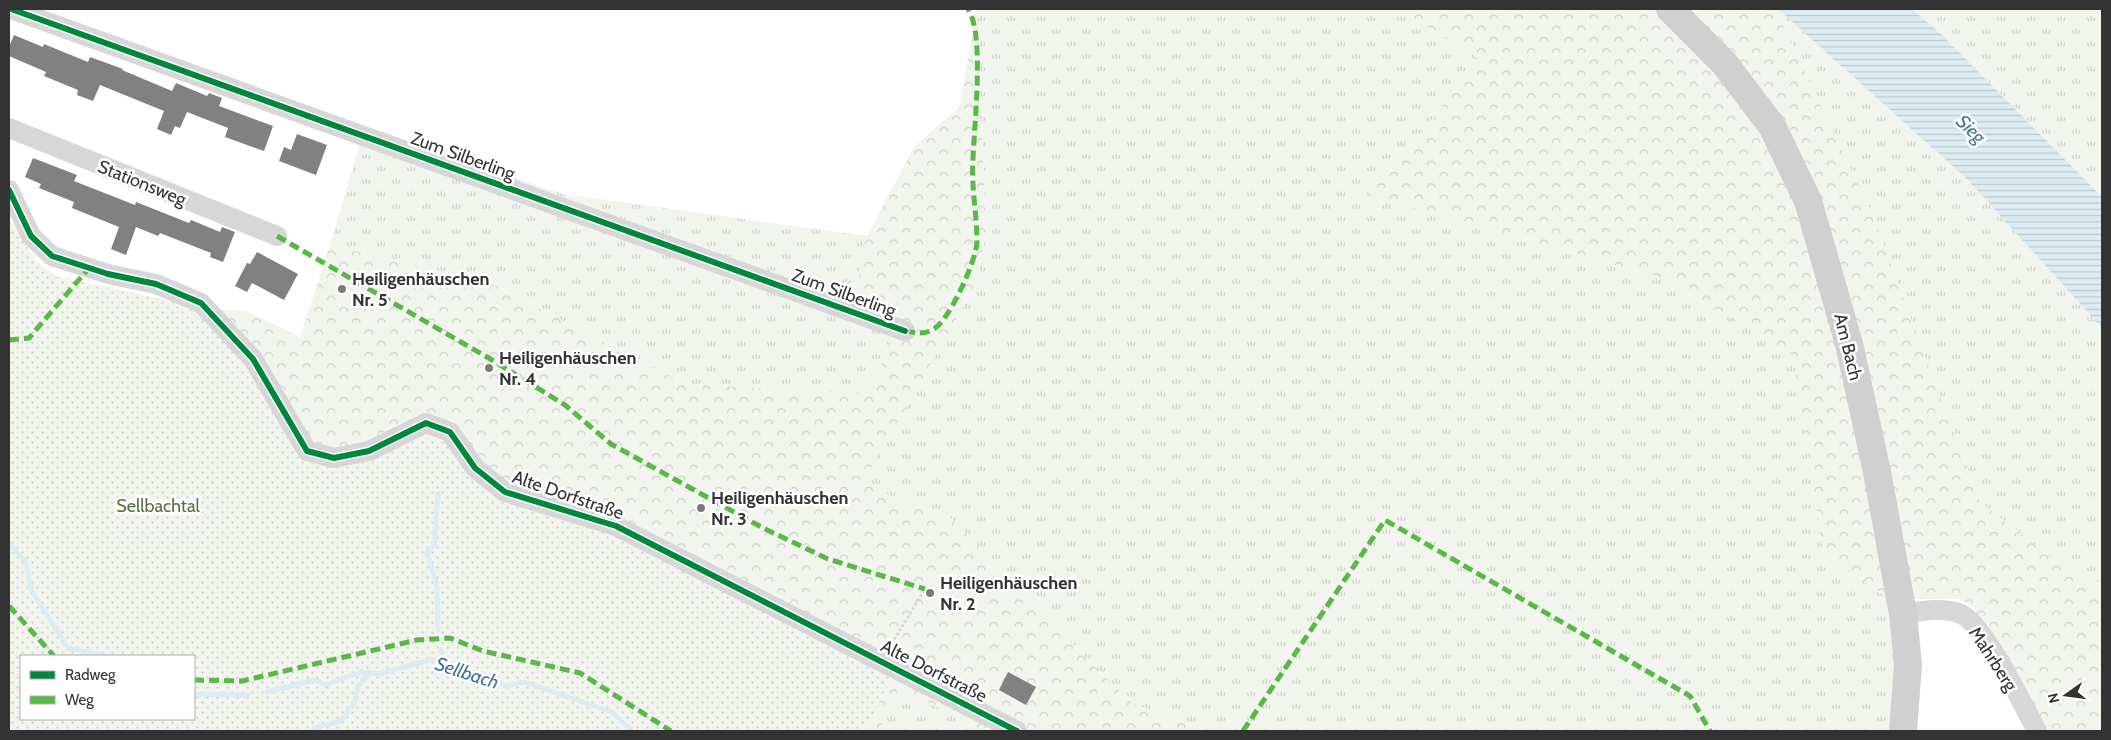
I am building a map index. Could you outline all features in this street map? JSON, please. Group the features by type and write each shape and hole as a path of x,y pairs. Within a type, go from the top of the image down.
{"street":[{"name":"Zum Silberling","path":"11,9 905,331"},
{"name":"Am Bach","path":"1670,9 1724,63 1772,126 1808,201 1849,344 1877,472 1903,614 1908,664 1903,731"},
{"name":"Stationsweg","path":"9,128 277,236"},
{"name":"Alte Dorfstraße","path":"9,190 32,236 52,256 73,264 156,284 201,303 253,359 307,451 334,458 369,451 426,423 450,432 475,468 505,492 616,526 1017,731"},
{"name":"Mahrberg","path":"1903,614 1936,609 1963,615 1982,634 2037,731"}],"path":[{"path":"881,661 926,589"}],"green space":[{"path":"976,9 1398,9 1481,60 1369,195 1665,279 1793,356 1823,552 1889,599 1899,684 1895,731 1204,731 1132,703 950,517 902,503 863,480 975,287 986,235"},
{"path":"1398,9 1775,9 1870,209 1980,502 2084,583 2102,579 2102,731 2045,731 2012,671 1971,605 1958,599 1889,599 1823,552 1793,356 1665,279 1369,195 1481,60"},
{"path":"1775,9 1778,9 1968,180 2102,328 2102,579 2084,583 1980,502 1870,209"},
{"path":"1912,9 2102,9 2102,197 1941,34"},
{"path":"977,10 986,235 975,287 864,480 902,503 950,517 1132,703 1204,731 982,731 899,687 879,731 9,731 9,301 246,311 300,337 330,245 494,285 685,384 858,394 878,373 900,315 859,297 859,261 867,236 914,147 959,107"},
{"path":"365,126 563,194 867,236 859,261 901,315 878,373 858,394 685,384 494,285 330,245"},
{"name":"Sellbachtal","path":"9,218 37,262 56,276 179,303 227,343 309,451 430,438 448,444 470,468 615,533 898,672 891,680 865,731 9,731"},
{"path":"899,687 982,731 879,731"}],"water":[{"name":"Sieg","path":"1778,9 1912,9 1941,34 2102,197 2102,328 1968,180"}],"building":[{"path":"14,35 43,47 44,44 88,62 90,57 123,69 172,91 176,83 207,96 209,93 222,98 219,106 273,126 264,151 225,137 228,128 187,112 180,128 175,126 171,135 157,129 164,111 100,85 93,101 77,95 78,90 44,76 46,72 9,56 9,47"},
{"path":"297,134 327,145 316,175 279,161 284,147 291,150"},
{"path":"33,158 77,175 74,181 135,205 136,202 189,223 191,220 220,232 222,227 235,232 223,262 210,257 211,253 160,233 158,236 136,227 126,255 111,249 119,227 72,208 74,202 39,188 41,184 25,177"},
{"path":"257,252 298,274 284,300 252,283 247,292 235,286 247,263 250,264"},
{"path":"1008,672 1036,687 1026,705 999,690"}],"waterway":[{"path":"438,494 434,545 427,553 437,586 438,630"},
{"name":"Sellbach","path":"9,543 26,563 31,590 68,648 100,655"},
{"path":"441,650 443,664"},
{"name":"Sellbach","path":"267,692 315,680 325,685 361,672 379,674 433,659 443,664 487,676 506,686 524,682 612,712 632,731"},
{"path":"315,731 314,728 341,721 354,703 358,687 368,673"},
{"name":"Sellbach","path":"195,694 248,695"}],"marked path":[{"path":"905,331 923,333 934,329 940,323 961,289 976,251 977,232 973,169 977,59 973,21 968,9"},
{"path":"277,236 487,357 565,405 611,444 761,527 828,559 925,589"},
{"path":"9,340 29,338 89,268"},
{"path":"1243,731 1385,520 1690,696 1710,731"},
{"path":"9,606 53,655"},
{"path":"195,680 242,681 417,640 450,638 483,651 580,673 671,731"}],"cycle path":[{"path":"11,9 905,331"},
{"path":"9,190 31,236 52,256 108,274 156,284 201,303 253,359 307,451 334,458 369,451 426,423 450,432 475,468 505,492 616,526 1017,731"}],"place":[{"name":"Heiligenhäuschen Nr. 5","path":"342,289"},
{"name":"Heiligenhäuschen Nr. 4","path":"489,368"},
{"name":"Heiligenhäuschen Nr. 3","path":"701,508"},
{"name":"Heiligenhäuschen Nr. 2","path":"930,593"}]}
